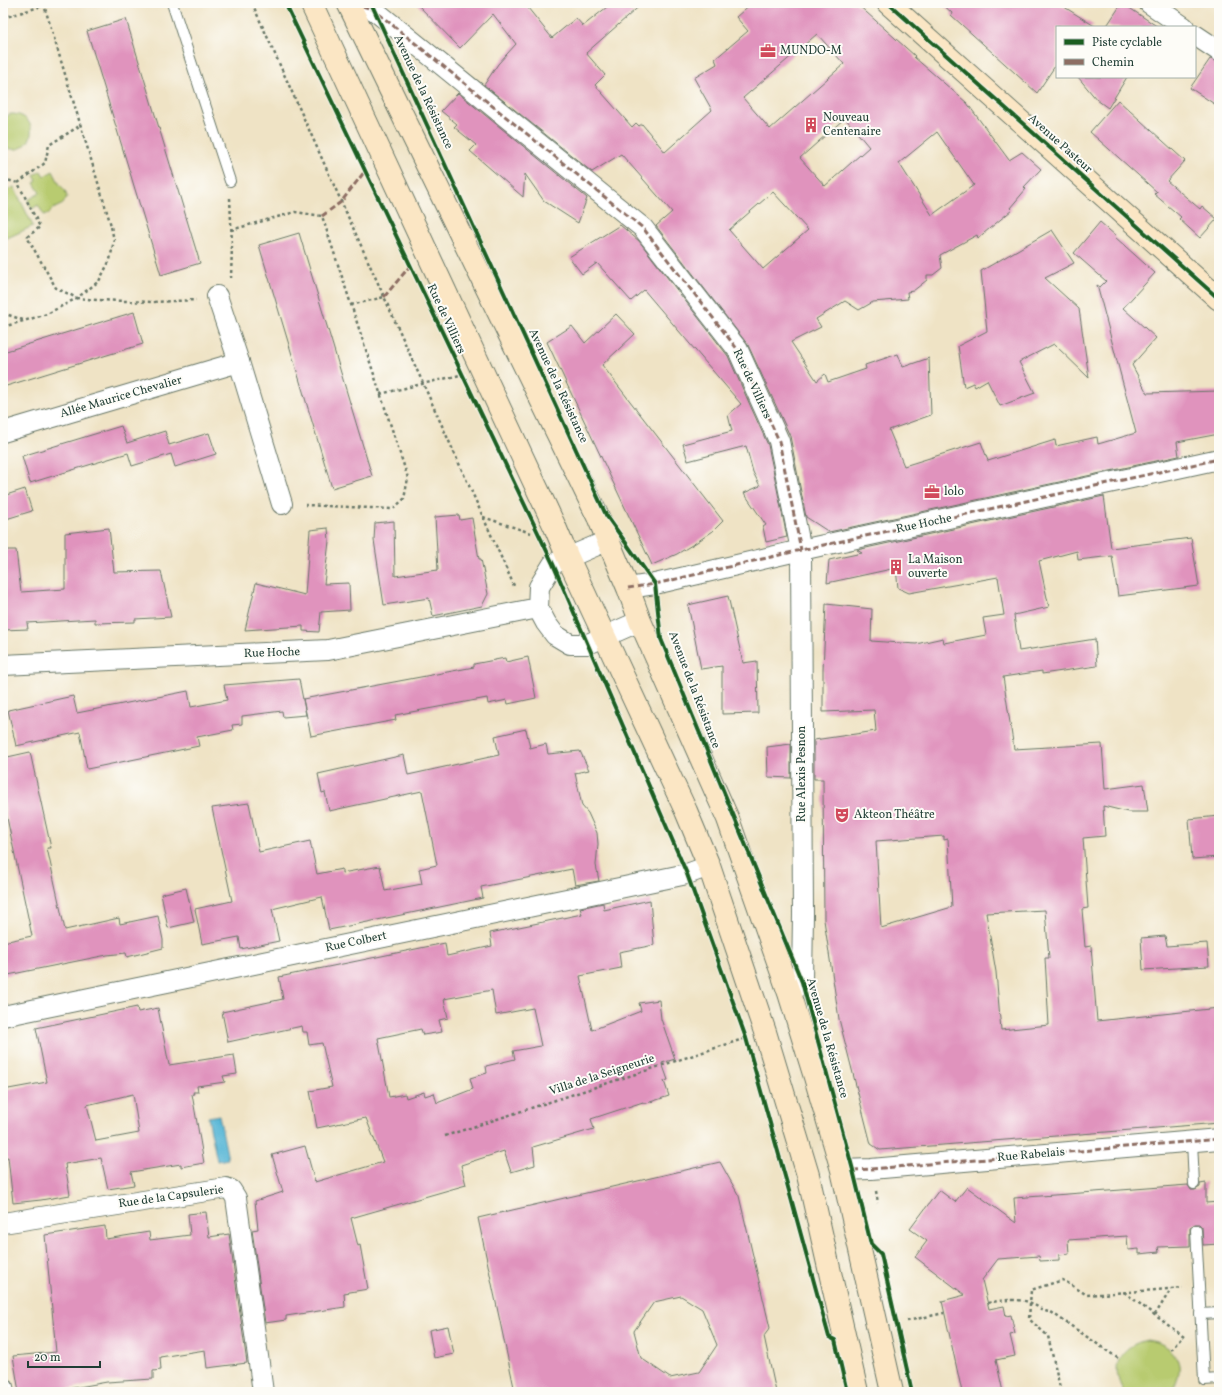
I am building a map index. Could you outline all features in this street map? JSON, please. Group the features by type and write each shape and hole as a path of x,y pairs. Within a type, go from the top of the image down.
{"main road":[{"path":"311,3 552,520 560,561 605,636 686,811 709,866 765,1032 808,1175 857,1392"},
{"name":"Avenue de la Résistance","path":"348,3 609,540 640,621 728,819 796,987 815,1077 847,1170 892,1392"},
{"name":"Avenue Pasteur","path":"888,3 1219,299"}],"street":[{"name":"Rue de Villiers","path":"354,3 374,10 643,228 738,350 779,441 802,550"},
{"path":"1149,3 1183,26"},
{"path":"1196,35 1219,51"},
{"path":"217,296 239,362 282,504"},
{"name":"Allée Maurice Chevalier","path":"3,432 239,362"},
{"name":"Rue Hoche","path":"628,588 655,584 802,550 1219,460"},
{"path":"609,540 560,561 539,587 532,609 546,623 555,635 570,644 588,644 640,621"},
{"name":"Rue Alexis Pesnon","path":"796,987 803,907 802,550"},
{"name":"Rue Hoche","path":"3,664 328,650 532,609"},
{"name":"Rue Colbert","path":"3,1016 680,875 709,866"},
{"name":"Rue Rabelais","path":"847,1170 1219,1139"},
{"name":"Rue de la Capsulerie","path":"3,1223 226,1188 231,1190 236,1198 263,1392"},
{"path":"3,1388 4,1392"}],"lane":[{"path":"172,3 230,181"},
{"path":"1192,1141 1194,1184"},
{"path":"1196,1230 1204,1380 1219,1379"},
{"path":"1200,1314 1219,1313"}],"path":[{"path":"3,18 52,3"},
{"path":"252,3 483,517 532,609"},
{"path":"3,327 46,314 77,298 99,281 110,260 114,240 110,222 44,5"},
{"path":"18,184 45,164 49,145 81,125"},
{"path":"3,180 18,184 40,226 27,237 56,288 77,298 153,302 191,301 217,296 231,278 230,181"},
{"path":"231,230 295,212 322,216 408,478 404,499 393,509 282,504"},
{"path":"351,305 384,297"},
{"path":"3,313 23,320"},
{"path":"380,394 461,374"},
{"path":"483,517 538,535 560,561"},
{"path":"746,1038 748,1045"},
{"path":"876,1188 878,1203"},
{"path":"1061,1392 1048,1336 1029,1320 1031,1290 1063,1280 1087,1294 1199,1287"},
{"path":"1155,1315 1171,1289"},
{"path":"1124,1292 1202,1350"},
{"path":"988,1303 1004,1300 1030,1302 1046,1312 1051,1312 1119,1359"},
{"path":"907,1321 944,1313"},
{"path":"1171,1350 1183,1336"}],"green space":[{"path":"11,114 22,116 28,121 31,128 31,136 27,143 21,148 13,149 3,146 3,118"},
{"path":"41,171 44,176 53,171 60,185 65,190 67,197 63,204 51,210 50,213 44,215 38,205 32,209 28,200 40,193 34,183 37,181 34,175"},
{"path":"14,187 33,226 3,240 3,192"},
{"path":"1147,1340 1166,1346 1177,1358 1179,1373 1171,1392 1124,1392 1117,1374 1119,1359 1123,1352 1129,1347"}],"water":[{"path":"219,1115 228,1159 217,1161 208,1117"}],"building":[{"path":"416,3 524,3 552,38 576,18 583,26 612,3 643,3 586,53 605,75 595,85 632,127 636,123 639,126 642,124 665,152 712,110 694,78 717,64 715,59 748,31 736,17 752,3 856,3 915,56 914,57 967,103 1009,160 1022,152 1041,169 1024,187 1026,189 1010,208 1012,210 978,238 977,235 940,255 942,268 933,275 927,275 927,280 913,291 907,292 908,299 873,302 859,310 845,301 816,319 821,327 791,342 817,381 825,374 828,382 866,369 865,365 898,354 903,367 929,358 931,415 889,430 904,466 981,442 988,461 1055,440 1056,446 1097,437 1098,444 1136,433 1097,285 1100,287 1106,281 1074,253 1100,222 1155,273 1123,308 1156,338 1132,365 1147,393 1219,391 1219,434 1177,442 1179,456 829,532 806,517 790,436 748,345 656,226 672,212 621,154 592,172 484,85 498,64 516,44 493,14 460,48","holes":["817,34 844,64 770,129 743,98","845,118 869,147 825,186 800,158","937,132 974,185 932,215 899,163","773,192 808,230 763,269 729,230"]},
{"path":"941,3 1058,3 1094,26 1056,26 1056,64 1037,93 951,15 952,13"},
{"path":"1122,3 1156,26 1107,26"},
{"path":"126,19 200,263 161,275 87,31"},
{"path":"1210,59 1219,62 1219,107 1190,88"},
{"path":"1079,78 1126,78 1108,108 1097,100"},
{"path":"458,93 587,198 578,223 544,201 525,174 523,197 470,151 476,145 454,127 457,124 441,111"},
{"path":"1118,100 1185,161 1167,181 1200,209 1202,206 1217,219 1200,238 1179,219 1181,217 1154,194 1156,192 1090,132"},
{"path":"620,225 639,241 728,356 768,445 787,537 766,542 763,527 766,525 744,493 760,486 753,472 746,446 688,461 683,444 732,431 728,415 741,404 644,290 631,301 597,263 582,274 569,257"},
{"path":"1052,230 1074,263 1045,278 1079,309 1089,378 1054,344 1019,362 1035,393 1000,406 987,380 975,387 973,383 964,387 958,346 987,331 981,271"},
{"path":"299,233 372,476 332,488 259,245"},
{"path":"134,312 143,344 3,387 3,352"},
{"path":"616,314 635,334 602,365 723,521 713,531 697,542 677,554 652,565 547,342 572,326 585,343"},
{"path":"121,426 127,443 165,431 169,445 209,433 216,454 175,467 171,454 132,466 128,453 30,483 22,456"},
{"path":"25,489 32,511 3,520 3,496"},
{"path":"1104,496 1111,548 1191,538 1199,586 1118,596 1112,556 1078,560 1077,551 1039,561 1049,607 1014,615 1019,651 1095,639 1097,666 1042,674 1042,671 1003,677 1014,749 1102,744 1105,789 1144,784 1148,812 1128,812 1103,806 1105,836 1083,838 1088,908 1082,909 1085,947 1091,946 1097,1021 1219,1008 1219,1123 880,1150 871,1144 839,1019 824,920 823,779 814,779 814,740 876,731 874,710 823,712 826,604 872,609 871,641 916,644 943,638 944,643 986,635 983,618 1004,615 998,577 909,593 898,588 896,568 827,583 829,560 862,553 857,550","holes":["944,836 944,840 948,839 952,907 881,928 876,841","1045,910 1049,958 1045,958 1049,1025 1001,1030 996,972 986,913"]},
{"path":"459,515 460,520 472,518 479,559 481,559 488,594 482,606 433,616 429,598 384,605 374,540 375,523 394,521 395,576 438,570 435,517"},
{"path":"109,528 114,572 161,571 171,617 135,619 135,622 95,623 95,619 27,623 28,629 3,630 3,550 16,550 21,592 65,589 65,533"},
{"path":"328,528 329,541 324,584 349,583 350,610 321,612 319,632 303,631 303,626 245,630 256,583 305,595 310,530"},
{"path":"728,596 743,663 757,661 758,713 722,714 722,666 701,669 688,605"},
{"path":"528,657 536,698 508,704 507,700 488,704 487,698 395,715 396,720 311,736 303,699 474,667 474,664 505,658 506,662"},
{"path":"299,679 306,715 283,717 282,711 242,716 242,724 232,725 233,730 197,737 199,746 87,769 80,732 16,746 8,710 73,696 77,713 188,691 191,707 227,700 224,685"},
{"path":"526,729 530,748 546,744 548,754 580,751 589,770 575,773 582,806 588,813 597,833 598,844 596,865 599,881 575,885 572,869 481,887 483,898 329,930 322,897 272,909 279,941 241,949 239,937 202,944 195,909 232,901 212,808 249,803 259,852 310,841 317,874 342,869 342,873 380,866 385,891 422,884 419,869 437,865 422,791 329,811 325,792 322,793 318,774 404,755 408,775 499,755 495,736"},
{"path":"791,744 791,778 768,777 767,747"},
{"path":"30,752 51,848 47,848 65,930 119,918 120,924 158,916 163,940 163,948 127,957 126,953 107,955 3,976 3,942 32,936 3,799 3,758"},
{"path":"1219,816 1219,857 1192,859 1189,819"},
{"path":"186,888 194,922 168,928 161,894"},
{"path":"650,900 654,945 619,952 621,968 580,976 592,1030 641,1011 639,1003 659,1000 661,1019 675,1059 662,1063 668,1080 664,1081 669,1096 644,1104 643,1102 591,1119 594,1129 533,1147 535,1165 511,1172 504,1151 461,1165 466,1185 351,1218 358,1246 360,1245 368,1289 344,1293 345,1307 286,1316 286,1320 265,1323 252,1230 258,1229 255,1201 283,1192 272,1155 305,1146 315,1182 383,1162 366,1118 317,1128 310,1091 332,1087 322,1043 309,1045 307,1032 303,1032 302,1026 228,1042 222,1012 283,999 279,977 445,943 447,956 492,946 490,933 582,914 580,908 603,903 604,910","holes":["492,990 496,1015 533,1008 541,1046 513,1051 515,1059 486,1066 487,1073 470,1078 473,1089 437,1103 434,1093 425,1096 424,1092 406,1098 405,1094 389,1097 378,1038 421,1029 423,1035 442,1032 439,1020 448,1018 444,999"]},
{"path":"1165,936 1167,946 1207,943 1209,966 1143,970 1141,938"},
{"path":"137,1007 138,1012 158,1008 169,1065 234,1055 237,1074 223,1076 225,1082 197,1086 198,1092 193,1092 194,1094 192,1094 204,1163 181,1167 181,1164 131,1172 134,1185 108,1189 101,1158 65,1164 70,1195 13,1203 8,1157 3,1158 3,1090 47,1082 36,1028","holes":["133,1094 139,1133 96,1141 87,1105"]},
{"path":"720,1162 739,1196 770,1328 764,1336 776,1392 515,1392 478,1218","holes":["681,1296 702,1309 717,1345 699,1372 670,1378 641,1358 634,1331 654,1302"]},
{"path":"1206,1183 1206,1203 1219,1202 1219,1244 1203,1245 1202,1227 1199,1224 1195,1224 1190,1227 1190,1246 1158,1247 1159,1252 1139,1254 1139,1249 1128,1250 1127,1236 1068,1240 1069,1254 1059,1255 1059,1260 1040,1261 1039,1256 998,1259 982,1280 989,1309 1004,1306 1006,1316 1011,1315 1015,1334 1010,1335 1015,1356 996,1360 1003,1392 962,1392 942,1301 965,1295 915,1257 927,1241 910,1229 939,1190 955,1202 967,1187 1016,1223 1014,1198 1188,1185 1191,1190 1195,1190 1200,1187 1200,1184"},
{"path":"206,1212 209,1237 229,1234 247,1363 207,1368 205,1350 160,1357 161,1370 153,1371 153,1379 107,1382 51,1392 19,1392 13,1356 56,1352 45,1235 105,1226 106,1239 149,1232 150,1240 190,1235 188,1214"},
{"path":"448,1326 454,1354 434,1358 429,1330"}],"marked path":[{"path":"354,3 374,10 643,228 738,350 779,441 801,550"},
{"path":"322,216 341,202 365,171"},
{"path":"384,297 410,266"},
{"path":"628,588 655,584 801,550 1219,459"},
{"path":"853,1170 1219,1139"}],"cycle path":[{"path":"285,3 553,564 687,874 746,1038 829,1337 835,1340 847,1392"},
{"path":"371,3 606,515 655,584 661,639 802,982 853,1170 871,1244 881,1254 912,1392"},
{"path":"888,3 1219,299"}],"place":[{"name":"MUNDO-M","path":"768,51"},
{"name":"Nouveau Centenaire","path":"811,125"},
{"name":"lolo","path":"932,492"},
{"name":"La Maison ouverte","path":"896,567"},
{"name":"Akteon Théâtre","path":"842,815"}]}
